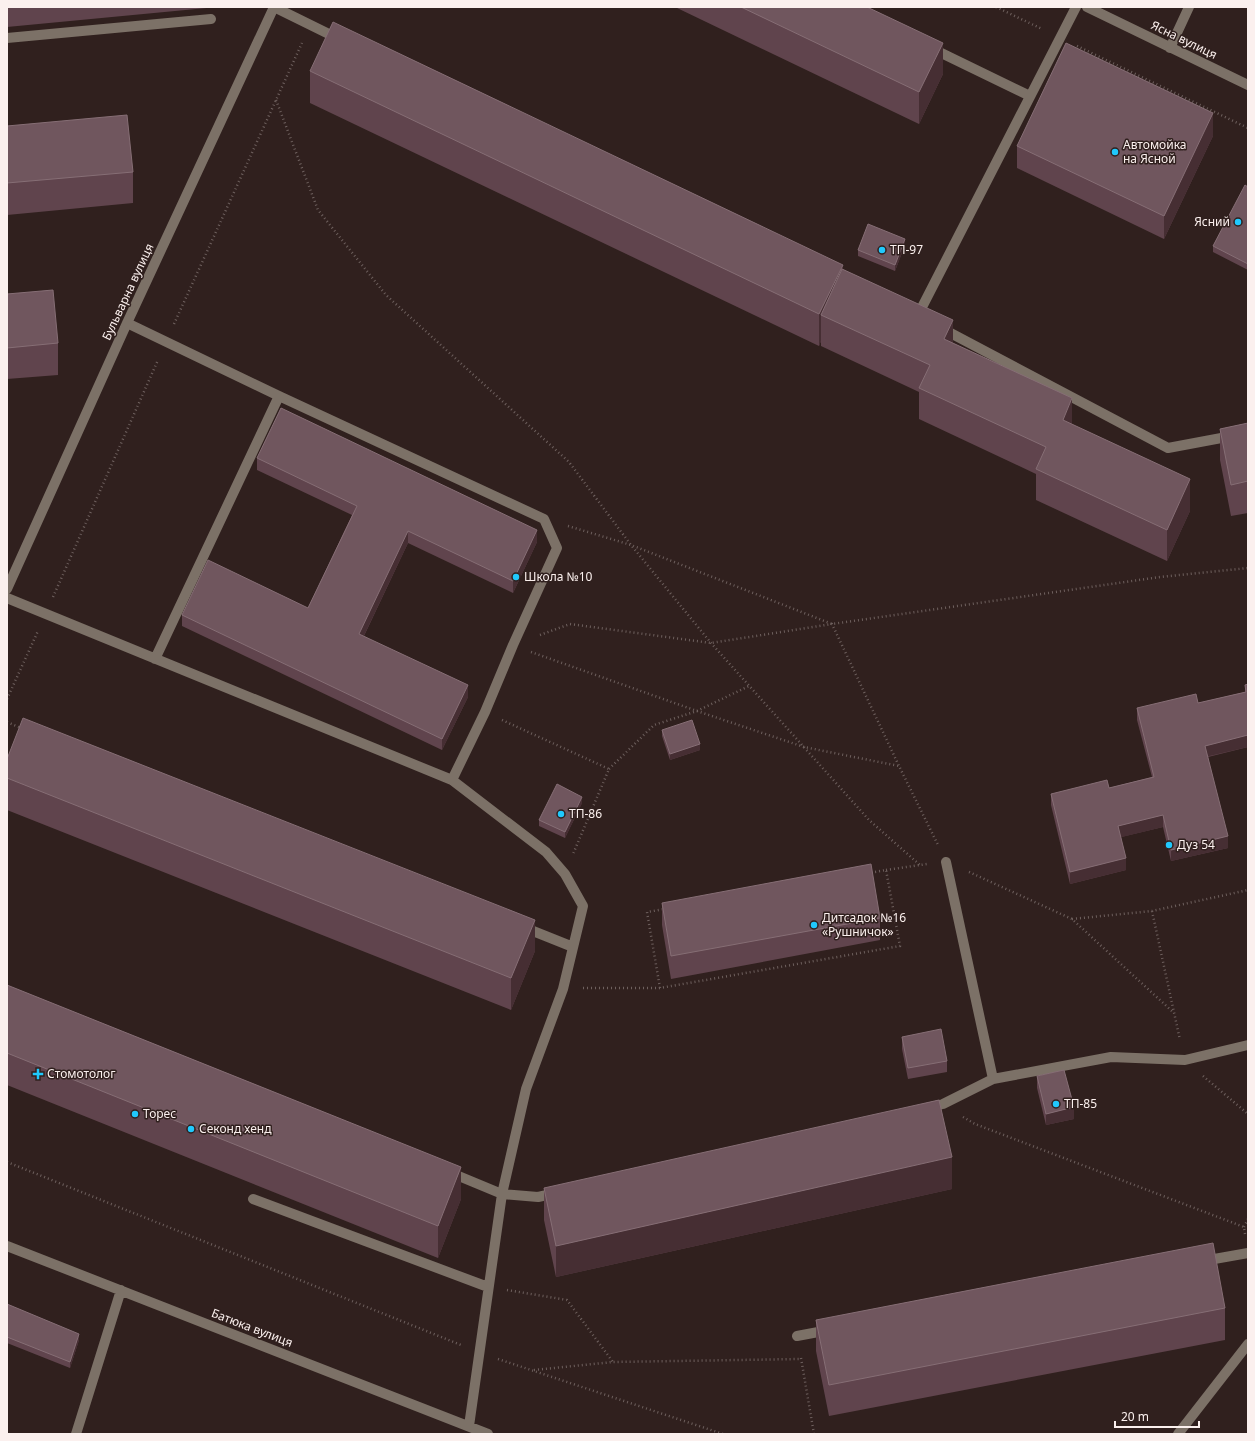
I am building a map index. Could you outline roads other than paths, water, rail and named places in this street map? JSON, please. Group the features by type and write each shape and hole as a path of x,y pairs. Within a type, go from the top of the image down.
{"street":[{"path":"274,7 346,42"},
{"name":"Бульварна вулиця","path":"7,589 274,7"},
{"path":"1076,7 1030,96 921,317 1168,448 1248,433"},
{"name":"Ясна вулиця","path":"1086,7 1248,86"},
{"path":"1170,48 1189,7"},
{"path":"7,38 211,19"},
{"path":"923,45 1030,96"},
{"path":"128,323 279,396 544,519 557,548 513,645 485,712 452,780"},
{"path":"155,659 279,396"},
{"path":"7,598 452,780 546,852 564,874 583,906 563,989 526,1089 502,1194 469,1426"},
{"path":"946,862 993,1079"},
{"path":"514,924 573,947"},
{"path":"920,1110 943,1104 993,1079 1111,1057 1185,1060 1248,1045"},
{"path":"443,1170 502,1194 538,1197 570,1190"},
{"path":"253,1198 488,1287"},
{"name":"Батюка вулиця","path":"7,1246 488,1434"},
{"path":"1194,1263 1248,1253"},
{"path":"76,1434 122,1290"},
{"path":"797,1336 836,1329"},
{"path":"1178,1434 1248,1344"}],"place":[{"name":"Автомойка на Ясной","path":"1115,152"},
{"name":"Ясний","path":"1238,222"},
{"name":"ТП-97","path":"882,250"},
{"name":"Школа №10","path":"516,577"},
{"name":"ТП-86","path":"561,814"},
{"name":"Дуз 54","path":"1169,845"},
{"name":"Дитсадок №16 «Рушничок»","path":"814,925"},
{"name":"Стомотолог","path":"38,1074"},
{"name":"ТП-85","path":"1056,1104"},
{"name":"Торес","path":"135,1114"},
{"name":"Секонд хенд","path":"191,1129"}]}
